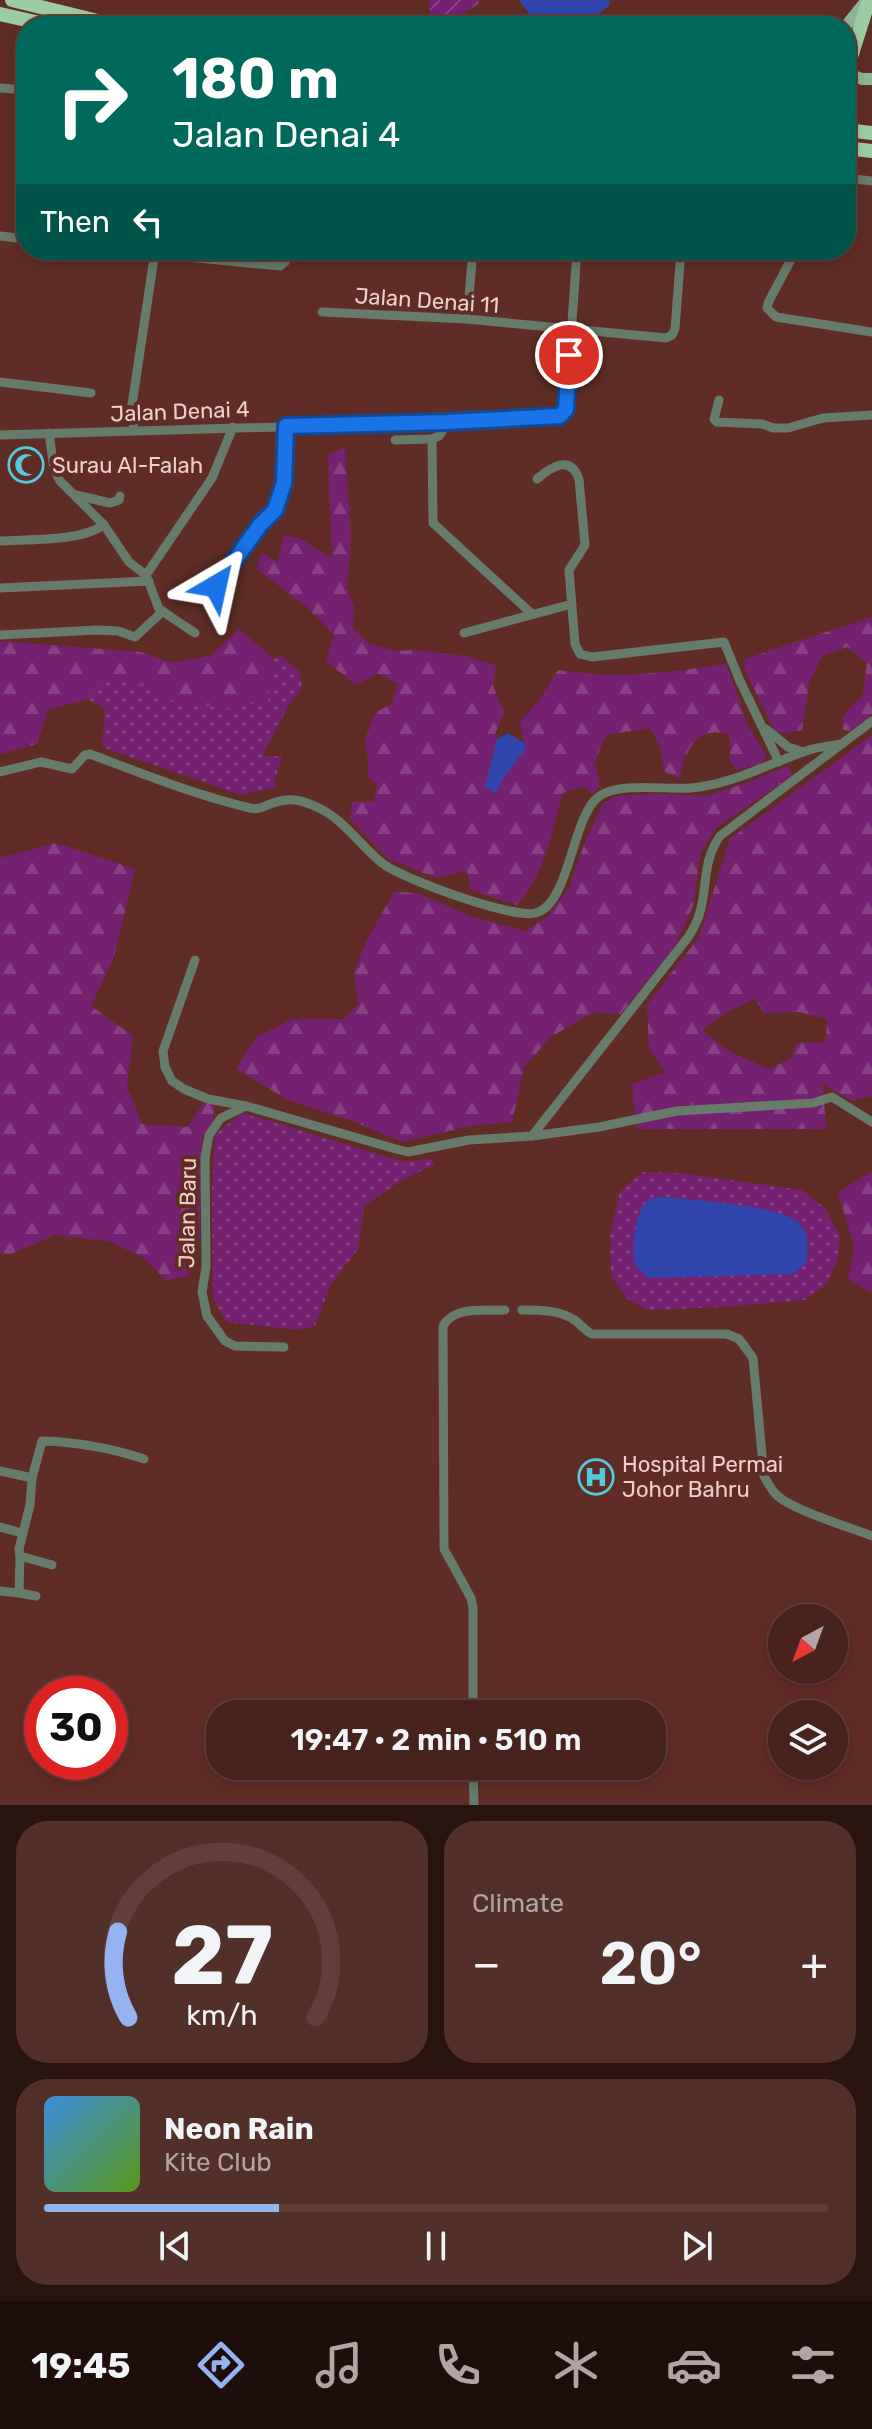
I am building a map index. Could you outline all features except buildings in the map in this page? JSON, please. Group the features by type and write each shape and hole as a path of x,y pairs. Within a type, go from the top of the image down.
{"highway":[{"path":"12,0 77,16"},
{"path":"856,41 868,0"}],"main road":[{"path":"854,16 868,0"}],"street":[{"path":"134,430 132,405 154,260"},
{"path":"226,260 280,266 286,260"},
{"path":"467,319 472,260"},
{"path":"570,330 576,260"},
{"name":"Jalan Denai 11","path":"322,312 467,319 666,338 675,329 680,260"},
{"path":"791,260 768,303 771,313 797,321 872,332"},
{"name":"Jalan Denai 4","path":"0,435 556,417 564,414 566,409 570,330"},
{"path":"0,382 91,393"},
{"path":"719,400 714,414 717,422 762,424 773,428 788,428 823,418 872,415"},
{"path":"395,440 432,439 439,436 448,422"},
{"path":"216,586 260,525 275,510 284,483 286,426"},
{"path":"148,578 212,478 233,427"},
{"path":"49,433 54,469 60,481 104,525 129,562 148,578 156,605 195,633"},
{"path":"432,439 433,523 532,614"},
{"path":"537,479 549,469 564,464 576,469 579,479 585,541 583,550 569,570 578,651 592,657 724,642 779,762"},
{"path":"73,495 110,503 119,500 120,496"},
{"path":"0,541 89,533 104,525"},
{"path":"0,588 148,578"},
{"path":"464,633 572,604"},
{"path":"1,635 97,630 118,631 135,637 163,611"},
{"path":"532,1136 689,936 700,914 707,861 720,836 872,721"},
{"path":"761,724 788,747 803,752"},
{"path":"0,772 41,762 72,769 85,755 90,754 186,790 255,810 273,802 295,798 332,815 384,866 407,878 516,913 538,913 553,900 595,799 609,791 714,785 803,752 844,743"},
{"path":"195,960 163,1051 165,1067 172,1081 208,1099 246,1106 408,1152 469,1140 599,1127 677,1111 813,1103 832,1097 872,1122"},
{"name":"Jalan Baru","path":"246,1106 221,1118 209,1135 205,1158 206,1267 202,1292 207,1316 225,1341 235,1346 284,1347"},
{"path":"473,1700 473,1608 471,1598 444,1549 443,1326 448,1317 457,1313 505,1310"},
{"path":"522,1310 547,1310 564,1315 592,1334 727,1334 739,1339 753,1358 764,1476 771,1489 792,1505 872,1536"},
{"path":"19,1593 19,1549 42,1441 114,1449 144,1459"},
{"path":"0,1471 32,1478"},
{"path":"0,1527 22,1533"},
{"path":"20,1556 52,1565"},
{"path":"0,1591 36,1596"},
{"path":"473,1780 474,1805"}],"green space":[{"path":"429,0 478,0 479,4 457,16 430,16"},
{"path":"345,447 351,536 347,587 354,607 353,628 369,644 395,651 415,650 466,656 496,666 493,686 504,712 495,734 497,739 485,788 496,792 525,748 520,722 541,698 558,670 642,674 726,664 748,726 766,755 763,764 736,770 730,760 730,735 709,733 701,736 689,749 679,779 664,771 660,747 650,728 606,735 595,762 600,786 592,794 584,786 563,793 541,866 517,905 471,890 467,871 436,878 389,859 350,819 352,802 374,802 377,785 367,776 369,767 365,739 376,712 392,704 398,684 378,674 356,685 326,661 334,635 308,608 257,569 261,552 278,563 283,536 299,538 332,558 328,455"},
{"path":"872,617 872,714 851,731 843,730 843,716 863,695 867,663 847,647 822,656 809,683 802,730 775,732 745,670 744,659"},
{"path":"239,629 274,659 268,701 231,709 165,699 133,680 101,678 88,699 48,710 37,744 0,754 0,641 140,652 173,663 212,655"},
{"path":"281,655 299,671 302,688 289,705 262,756 282,756 275,779 276,787 241,795 102,747 105,709 88,699 101,678 133,680 165,699 268,701 274,659"},
{"path":"872,735 872,1096 852,1101 823,1084 826,1129 636,1129 632,1084 666,1072 649,1050 647,1005 699,937 730,839","holes":["755,999 764,1013 799,1012 827,1019 826,1042 796,1043 792,1058 769,1069 727,1050 702,1030 727,1012"]},
{"path":"788,766 792,776 717,827 700,854 693,906 675,946 620,1015 594,1012 549,1038 524,1068 512,1122 470,1126 402,1142 353,1121 290,1101 236,1069 256,1037 293,1019 343,1019 358,1005 354,972 367,940 394,892 417,893 473,917 525,931 547,917 569,888 603,803 616,796 707,796"},
{"path":"56,843 135,869 114,957 91,1006 133,1036 127,1086 142,1124 187,1127 205,1101 215,1105 212,1125 202,1137 200,1238 189,1276 166,1280 144,1258 108,1241 55,1235 11,1254 0,1253 0,858"},
{"path":"243,1113 403,1162 431,1159 435,1164 400,1181 364,1206 358,1249 331,1284 315,1326 297,1330 227,1322 213,1298 215,1134"},
{"path":"872,1171 872,1293 848,1279 854,1246 838,1192"},
{"path":"643,1172 679,1173 802,1190 825,1208 840,1237 837,1262 826,1284 805,1300 647,1310 626,1298 611,1276 610,1237 620,1191","holes":["652,1198 769,1210 793,1273 746,1274"]}],"shaded area":[{"path":"519,0 609,0 610,4 595,16 531,16"},
{"path":"508,733 524,743 526,748 496,793 485,787 497,739"},
{"path":"663,1197 734,1204 788,1216 805,1231 808,1246 806,1263 793,1274 648,1278 635,1263 636,1225 646,1202"}],"place":[{"name":"Surau Al-Falah","path":"26,465"},
{"name":"Hospital Permai Johor Bahru","path":"596,1477"}],"route":[{"path":"216,586 279,501 284,483 286,426 560,416 566,409 569,355"}]}
